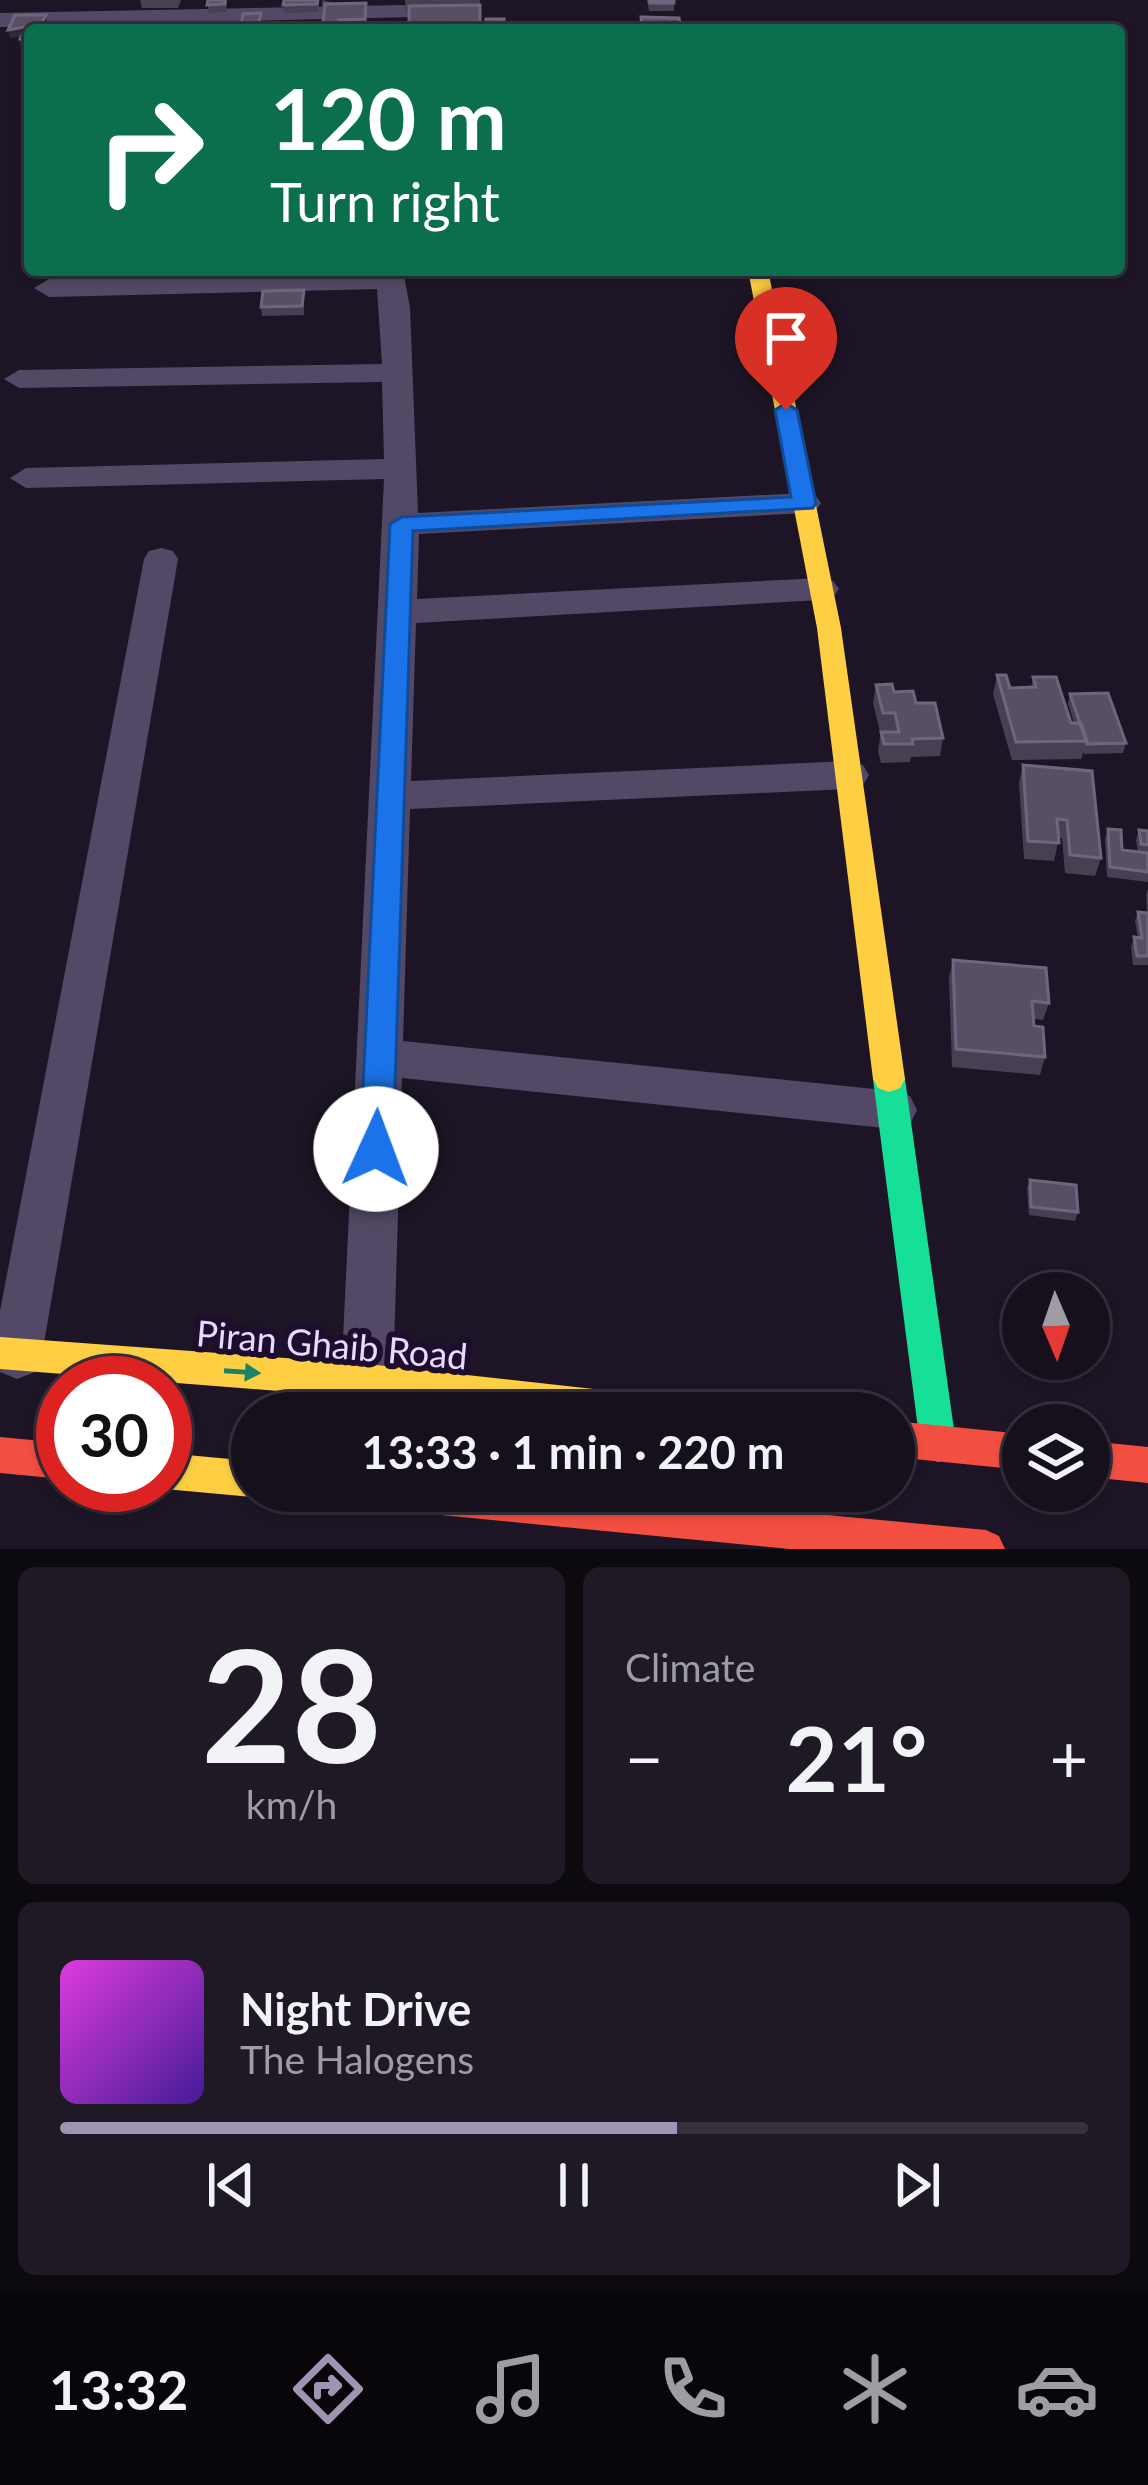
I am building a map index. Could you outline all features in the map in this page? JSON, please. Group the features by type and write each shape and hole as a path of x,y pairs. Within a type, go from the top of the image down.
{"street":[{"path":"0,20 197,23 403,14"},
{"path":"49,288 152,278 310,276"},
{"path":"367,1381 402,524 389,276"},
{"path":"759,276 821,589 938,1444"},
{"path":"19,379 397,373"},
{"path":"26,478 400,469"},
{"path":"402,524 804,503"},
{"path":"8,1354 160,559"},
{"path":"398,612 821,589"},
{"path":"391,796 849,775"},
{"path":"380,1057 894,1110"},
{"name":"Piran Ghaib Road","path":"8,1354 467,1392"},
{"path":"915,1441 1002,1451"},
{"path":"0,1455 36,1458"},
{"path":"1110,1461 1148,1465"},
{"path":"192,1473 231,1477"},
{"path":"599,1512 986,1549"}],"building":[{"path":"284,0 318,0 317,4 283,5"},
{"path":"366,3 365,19 323,24 325,4"},
{"path":"480,5 480,22 409,23 409,6"},
{"path":"261,13 258,24 241,24 243,14"},
{"path":"15,15 46,15 41,24 8,30"},
{"path":"641,17 679,18 680,24 642,24"},
{"path":"304,290 302,306 261,307 263,291"},
{"path":"997,675 1006,675 1010,688 1036,687 1033,677 1056,677 1071,723 1081,723 1087,741 1016,742"},
{"path":"892,684 894,692 913,691 916,703 935,703 943,738 884,744 881,732 899,732 895,713 883,713 876,685"},
{"path":"1108,693 1126,743 1087,744 1070,694"},
{"path":"1023,765 1092,771 1101,858 1070,855 1067,820 1057,819 1059,843 1028,841"},
{"path":"1108,829 1121,830 1122,850 1148,853 1148,872 1110,867"},
{"path":"1139,830 1148,831 1148,845 1141,844"},
{"path":"1138,912 1148,913 1148,956 1137,956 1134,937 1142,938"},
{"path":"953,960 1046,968 1049,1003 1032,1001 1034,1026 1043,1027 1045,1057 956,1049"},
{"path":"1030,1180 1076,1185 1078,1212 1031,1207"}],"traffic: fast":[{"path":"889,1079 938,1444"}],"traffic: slow":[{"path":"759,276 829,628 889,1079"},
{"path":"0,1353 467,1392"},
{"path":"192,1473 231,1477"}],"traffic: jam":[{"path":"915,1441 1002,1450"},
{"path":"0,1455 36,1458"},
{"path":"1110,1461 1148,1465"},
{"path":"599,1512 986,1549"}],"route":[{"path":"376,1149 402,524 804,503 786,410"}]}
